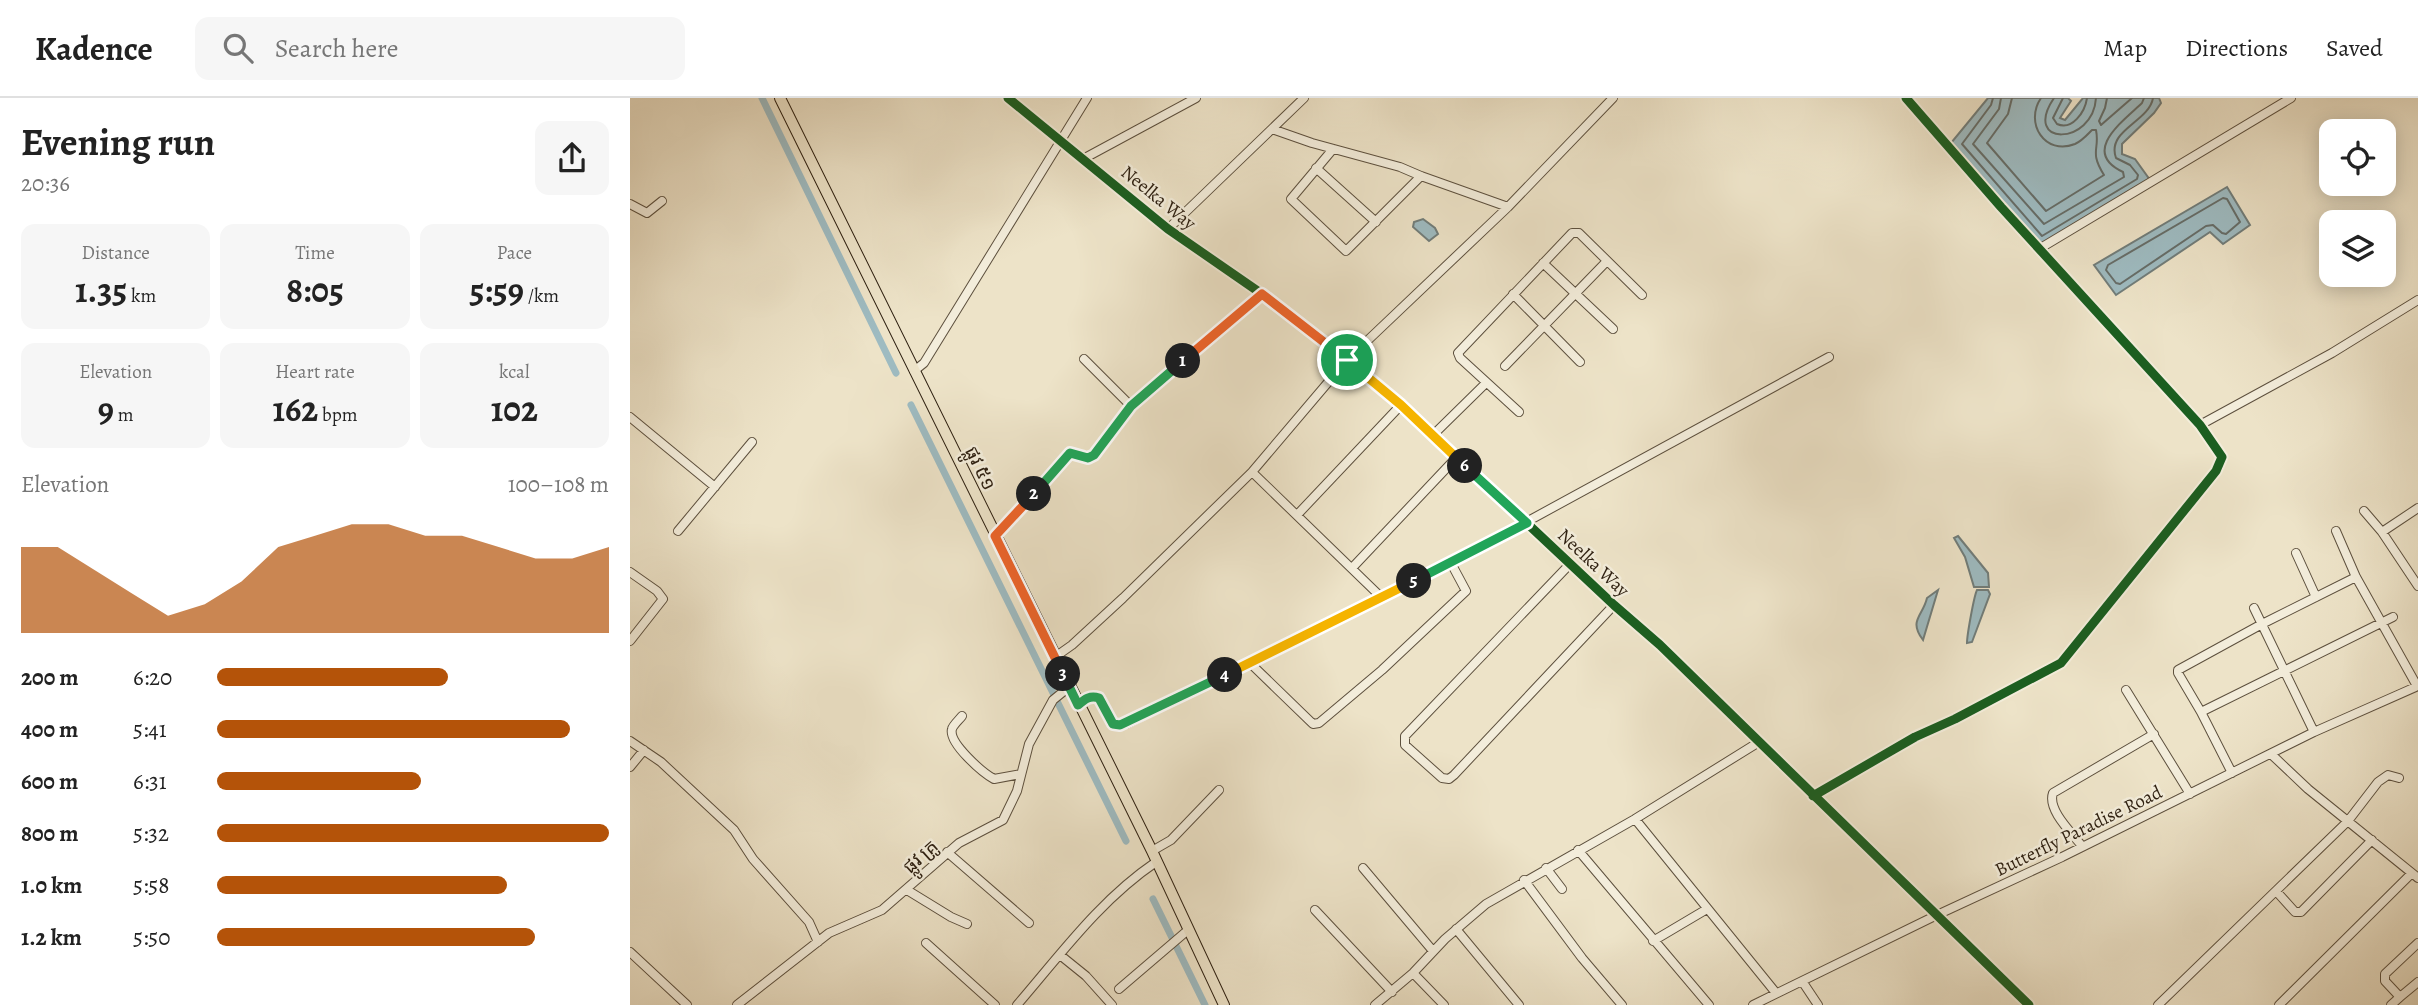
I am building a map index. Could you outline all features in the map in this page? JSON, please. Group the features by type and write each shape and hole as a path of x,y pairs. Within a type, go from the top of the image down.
{"main road":[{"name":"ផ្លូវ ៥១","path":"780,98 1055,657 1066,688 1158,851 1185,932 1224,1005"}],"street":[{"name":"Neelka Way","path":"1008,98 1168,229 1262,294 1401,405 1660,645 2029,1005"},
{"path":"914,371 924,363 1087,98"},
{"path":"1083,159 1196,98"},
{"path":"1168,229 1304,98"},
{"path":"1055,657 1123,598 1252,472 1347,360 1508,207 1613,98"},
{"path":"1813,796 1915,737 1955,719 2065,660 2220,465 2222,457 2200,425 1906,98"},
{"path":"2039,249 2291,98"},
{"path":"1272,128 1333,149 1377,159 1508,207"},
{"path":"1333,149 1291,199 1342,250 1349,250 1421,176"},
{"path":"1316,168 1376,222"},
{"path":"630,204 647,213 662,201"},
{"path":"1519,412 1460,358 1458,352 1575,231 1642,295"},
{"path":"1505,366 1607,261"},
{"path":"1543,263 1613,329"},
{"path":"995,536 1070,453 1088,458 1094,455 1131,406 1262,294"},
{"path":"1513,294 1580,362"},
{"path":"2200,425 2332,353 2418,300"},
{"path":"1078,705 1094,696 1099,698 1113,724 1120,725 1451,563 1829,357"},
{"path":"1084,359 1131,406"},
{"path":"1433,436 1486,383"},
{"path":"1297,515 1401,405"},
{"path":"630,417 715,487"},
{"path":"678,531 752,442"},
{"path":"1352,568 1456,458"},
{"path":"1252,472 1381,597"},
{"path":"2382,532 2418,508"},
{"path":"2364,511 2382,532 2418,586"},
{"path":"2336,531 2356,578 2418,686"},
{"path":"2296,553 2316,597"},
{"path":"1251,663 1313,724 1319,723 1382,670 1466,591 1451,563"},
{"path":"1570,564 1405,736 1405,745 1442,778 1449,779 1614,605"},
{"path":"631,574 657,591 663,599 632,635"},
{"path":"2232,773 2178,670 2262,624 2356,578"},
{"path":"2254,608 2314,732"},
{"path":"2201,712 2393,617"},
{"name":"Butterfly Paradise Road","path":"1753,1005 2314,732 2418,686"},
{"name":"ផ្លូវ គ្រូ","path":"737,1005 834,930 882,910 947,852 967,838 1003,820 1013,802 1029,744 1053,700 1066,688"},
{"path":"2126,690 2190,794"},
{"path":"962,716 952,729 952,735 954,742 966,754 994,779 1021,774"},
{"path":"2082,846 2054,807 2051,798 2053,793 2154,734"},
{"path":"630,741 661,762 734,830 753,859 809,922 818,942"},
{"path":"1375,1005 1386,1002 1392,992 1413,974 1433,951 1486,904 1635,819 1759,742"},
{"path":"630,767 644,750"},
{"path":"2271,754 2308,789 2415,875 2278,1005"},
{"path":"2158,1005 2348,821 2384,776 2399,778"},
{"path":"1017,1005 1093,915 1219,790"},
{"path":"1635,819 1776,993"},
{"path":"2276,891 2295,912 2301,912 2372,840"},
{"path":"1578,850 1709,1005"},
{"path":"947,852 1029,923"},
{"path":"1363,867 1433,951"},
{"path":"1546,868 1562,889"},
{"path":"1524,880 1582,958 1622,1005"},
{"path":"907,890 959,922 967,924"},
{"path":"1653,941 1707,909"},
{"path":"1315,910 1392,992"},
{"path":"1456,929 1519,1005"},
{"path":"1119,989 1185,932"},
{"path":"926,943 996,1005"},
{"path":"2400,997 2384,978 2418,943"},
{"path":"630,952 687,1005"},
{"path":"1060,955 1086,976 1112,1005"},
{"path":"1413,974 1444,1005"},
{"path":"1802,981 1818,1005"},
{"path":"2391,1005 2418,982"},
{"path":"1098,1005 1106,997"},
{"path":"2013,1005 2022,997"}],"water":[{"path":"1988,98 2068,98 2071,101 2060,118 2065,120 2083,98 2159,98 2161,103 2154,113 2122,144 2122,154 2135,159 2150,180 2040,246 1951,143"},
{"path":"2227,187 2250,225 2223,244 2210,232 2116,295 2094,265"},
{"path":"1423,219 1435,228 1438,234 1429,241 1413,227 1414,222"},
{"path":"1958,536 1988,573 1989,587 1974,587 1965,557 1954,538"},
{"path":"1938,590 1923,640 1917,628 1918,618 1927,598"},
{"path":"1977,590 1988,590 1990,594 1972,642 1967,643 1971,616"}],"waterway":[{"path":"762,98 896,373"},
{"path":"911,405 1126,841"},
{"path":"1153,899 1205,1005"}],"cycle path":[{"path":"1008,98 1168,229 1262,294 1401,405 1660,645 2029,1005"},
{"path":"1813,796 1915,737 2061,663 2216,471 2222,457 2200,425 2001,207 1906,98"}],"route":[{"path":"1262,294 1347,360 1401,405 1527,523 1288,646 1126,724 1113,724 1103,703 1094,696 1078,705 995,536 1070,453 1092,457 1131,406 1262,294"}]}
